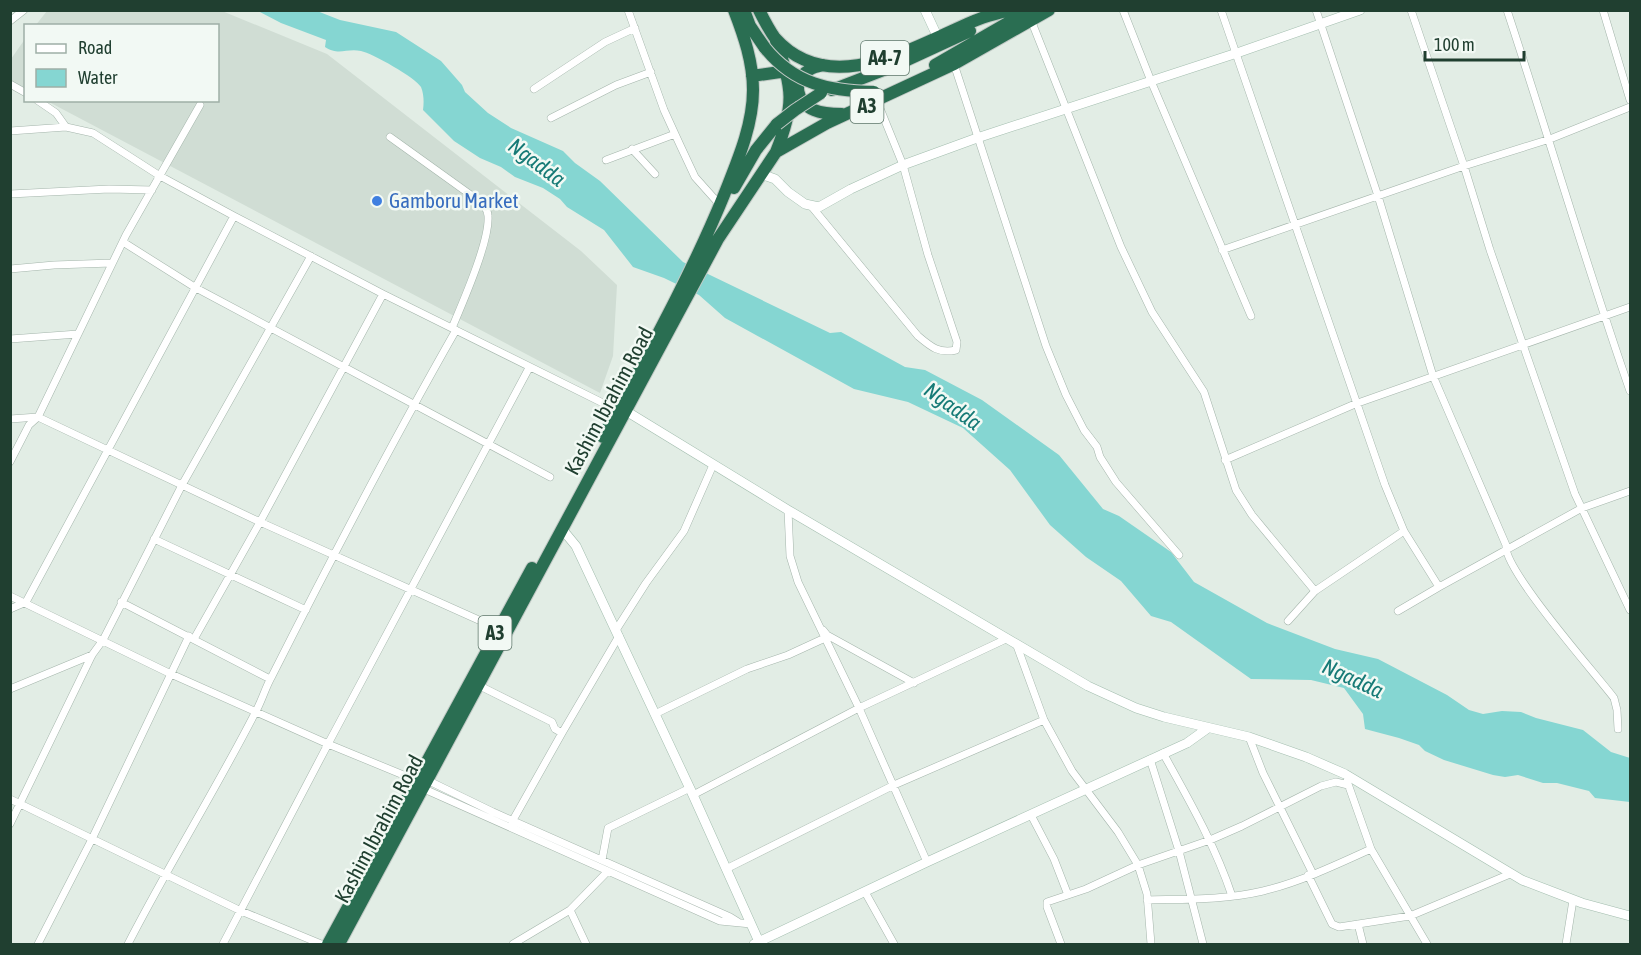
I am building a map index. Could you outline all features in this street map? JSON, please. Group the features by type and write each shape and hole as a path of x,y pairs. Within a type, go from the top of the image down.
{"highway":[{"name":"Kashim Ibrahim Road","path":"713,233 720,205 749,125 753,90 750,60 734,10"},
{"name":"A3","path":"744,10 750,26 765,48 773,59 787,70 822,87 875,96"},
{"path":"759,10 787,71 791,99 787,126 776,152"},
{"name":"Kashim Ibrahim Road","path":"328,945 478,686 502,631 562,529 713,233 776,152 849,113 875,96 954,64 1031,15 1049,10"},
{"name":"A4-7","path":"771,32 797,55 823,65 866,64 902,53 976,20 1009,11"},
{"name":"A4-7","path":"713,233 756,150 777,124 795,110 821,93 878,73 953,40 1009,11"},
{"name":"A4-7","path":"875,96 1031,15"},
{"path":"823,65 810,69 803,75 798,84 798,95 801,101 820,112 849,113"},
{"path":"752,76 787,71"},
{"name":"Kashim Ibrahim Road","path":"339,945 502,631 622,411"}],"street":[{"path":"10,21 24,10"},
{"path":"628,10 664,110 695,177 720,205"},
{"path":"925,10 938,38"},
{"path":"1123,10 1251,316"},
{"path":"1221,10 1355,404 1385,485 1404,531 1439,587"},
{"path":"1316,10 1378,196 1433,376 1506,545 1505,551 1518,575 1537,601 1614,698 1617,710 1617,729"},
{"path":"761,174 775,178 788,192 805,204 819,207 903,165 978,138 1237,54 1360,10"},
{"path":"1411,10 1490,250 1575,494 1630,610"},
{"path":"1507,10 1630,391"},
{"path":"1603,10 1630,100"},
{"path":"1031,15 1121,247 1152,312 1204,392 1236,490 1252,515 1315,591"},
{"path":"534,89 605,42 635,28"},
{"path":"954,64 1046,346 1066,395 1084,430 1097,447 1100,457 1116,482 1179,555"},
{"path":"551,118 616,85 651,72"},
{"path":"10,84 24,92"},
{"path":"812,207 918,336 934,349 946,352 956,350 957,342 928,255 903,165 875,96"},
{"path":"40,102 56,113 66,127"},
{"path":"10,462 29,425 38,417 123,242 200,105"},
{"path":"1222,250 1464,166 1550,139 1630,107"},
{"path":"10,131 66,127 93,133 160,176 234,216 529,368 622,411 1088,686 1136,708 1276,745 1345,774 1510,874 1573,900 1630,916"},
{"path":"606,160 675,134"},
{"path":"128,945 164,874 256,711 334,555 454,329 483,242 489,214 484,206 390,137"},
{"path":"632,149 655,174"},
{"path":"10,194 109,189 152,190"},
{"path":"10,609 26,602 234,216"},
{"path":"123,242 196,288 550,477"},
{"path":"10,824 92,655 103,640 182,485 311,256"},
{"path":"10,269 112,263"},
{"path":"38,945 171,674 260,522 383,294"},
{"path":"1225,460 1355,404 1630,307"},
{"path":"10,339 78,334"},
{"path":"223,945 529,368"},
{"path":"10,419 38,417 260,522 502,631"},
{"path":"513,820 646,583 684,531 713,465"},
{"path":"1398,611 1582,508 1630,491"},
{"path":"788,510 790,556 798,582 859,708 927,862"},
{"path":"562,529 576,546 692,792 758,944 927,862 1187,743 1208,728"},
{"path":"1288,621 1315,591 1404,531"},
{"path":"154,539 306,610"},
{"path":"10,596 171,674 328,744 513,820 730,917 741,924"},
{"path":"121,602 270,679"},
{"path":"821,629 827,635 914,683"},
{"path":"655,714 747,669 788,655 825,638"},
{"path":"602,860 608,828 692,792 859,708 1006,639"},
{"path":"1017,646 1044,720 1072,771 1118,832 1138,865 1147,900 1151,945"},
{"path":"10,690 92,655"},
{"path":"478,686 552,722 555,729 562,733"},
{"path":"726,869 894,784 1044,720"},
{"path":"1249,737 1332,924 1339,927 1410,916 1510,874"},
{"path":"1163,753 1210,840 1232,896"},
{"path":"1150,759 1179,851 1203,945"},
{"path":"1345,774 1371,849 1427,945"},
{"path":"1061,945 1049,915 1047,902 1086,889 1138,865 1210,840 1321,786 1336,782 1348,785"},
{"path":"422,783 508,828 720,921 751,924"},
{"path":"10,799 241,911 321,945"},
{"path":"1030,815 1054,859 1068,895"},
{"path":"1147,900 1191,900 1263,891 1371,849"},
{"path":"513,945 570,910 608,871"},
{"path":"865,892 894,945"},
{"path":"1566,945 1573,900"},
{"path":"570,910 586,945"},
{"path":"1358,924 1363,945"}],"shaded area":[{"name":"Gamboru Market","path":"47,11 222,11 327,54 581,251 617,285 613,356 600,393 49,102 219,102 219,24 37,24"},
{"path":"24,40 24,88 11,81 11,59"}],"water":[{"name":"Ngadda","path":"258,11 317,11 340,20 396,32 441,61 462,85 465,92 488,113 511,128 563,151 600,181 683,262 830,333 841,332 905,367 925,370 982,400 1059,455 1103,509 1119,516 1171,552 1194,582 1267,623 1335,649 1378,659 1447,695 1469,710 1483,714 1502,711 1521,712 1583,730 1611,752 1630,758 1630,802 1595,798 1589,791 1557,783 1543,783 1518,775 1505,777 1493,775 1444,760 1425,751 1419,745 1365,729 1363,714 1344,688 1311,680 1251,679 1171,622 1151,616 1121,581 1086,557 1050,525 1010,470 963,428 908,402 854,389 725,318 699,295 664,278 633,267 604,230 567,207 560,199 543,188 515,177 501,167 480,158 454,141 423,110 424,98 421,87 411,78 367,53 356,50 330,50 325,47 326,40 281,23"}],"place":[{"name":"Gamboru Market","path":"377,201"}]}
